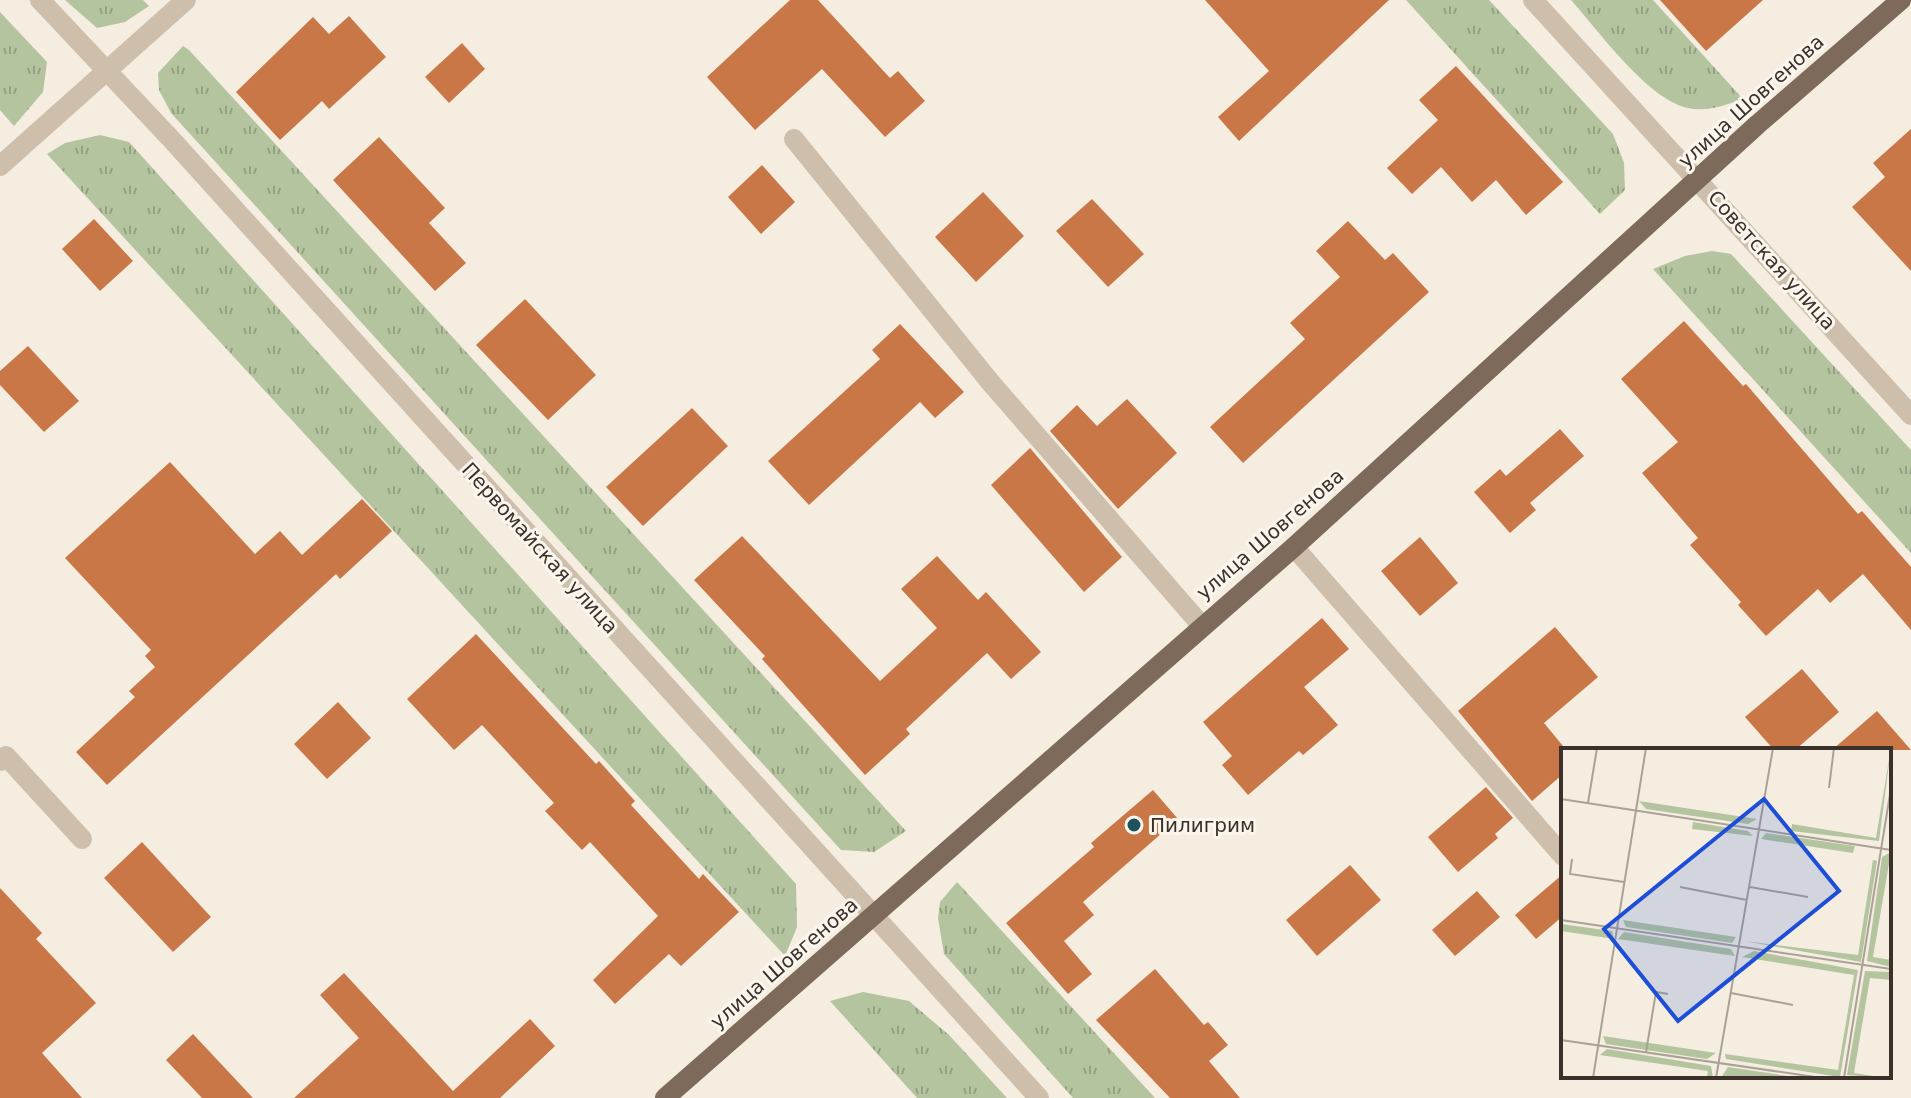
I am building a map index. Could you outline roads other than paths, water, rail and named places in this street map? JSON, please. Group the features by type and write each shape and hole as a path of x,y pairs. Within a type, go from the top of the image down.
{"main road":[{"name":"улица Шовгенова","path":"665,1098 1294,547 1901,0"}],"street":[{"name":"Первомайская улица","path":"40,0 107,70 1039,1098"},
{"path":"0,166 186,0"},
{"name":"Советская улица","path":"1533,0 1700,179 1911,415"},
{"path":"794,139 991,383 1202,626"},
{"path":"1294,547 1561,854"},
{"path":"0,761 6,756 82,839"}],"place":[{"name":"Пилигрим","path":"1134,825"}]}
